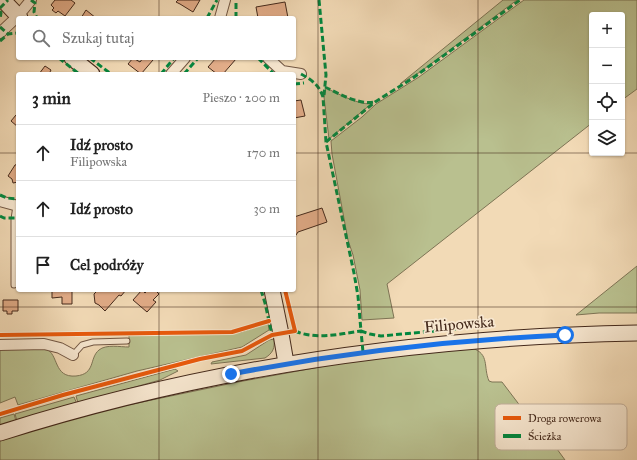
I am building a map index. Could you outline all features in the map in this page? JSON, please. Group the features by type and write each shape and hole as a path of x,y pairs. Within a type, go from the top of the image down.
{"main road":[{"path":"3,0 18,16"},
{"path":"74,60 90,72"},
{"path":"272,292 286,363"},
{"name":"Filipowska","path":"0,433 73,412 174,386 286,363 381,350 484,340 565,335 637,333"}],"street":[{"path":"20,16 31,0"},
{"path":"221,16 225,0"},
{"path":"0,33 16,20"},
{"path":"173,72 183,60"},
{"path":"270,60 282,71 288,72"},
{"path":"296,73 301,74"},
{"path":"0,202 16,206"},
{"path":"0,345 44,344 60,348 74,355"}],"lane":[{"path":"14,285 14,219 16,210"},
{"path":"74,355 82,345 93,342 127,341"}],"green space":[{"path":"503,0 517,0 420,72 400,84"},
{"path":"524,0 637,0 637,89 625,98 625,12 589,12 589,125 387,284 394,318 362,320 360,290 353,255 348,240 332,154 331,141 376,104 419,77"},
{"path":"326,88 354,101 371,104 329,139 324,97"},
{"path":"637,266 637,313 599,313 576,315"},
{"path":"268,323 269,330 242,347 137,371 18,405 15,397 0,403 0,349 46,349 53,356 63,373 69,376 76,376 87,372 96,353 102,348 109,346 129,347 129,335 241,332"},
{"path":"274,339 273,350 265,358 211,364 212,362 246,355 269,340"},
{"path":"472,348 484,357 489,381 502,382 519,404 495,404 495,450 558,450 565,460 0,460 0,440 94,412 353,360"},
{"path":"175,369 178,371 160,380 78,403 76,396"},
{"path":"74,397 77,404 17,421 15,414"},
{"path":"14,414 16,421 0,426 0,418"}],"building":[{"path":"55,0 71,0 75,3 65,16 58,11 56,13 52,10 54,8 51,5"},
{"path":"178,0 200,0 193,12 176,2"},
{"path":"285,2 288,16 258,16 256,7"},
{"path":"86,10 94,16 82,16"},
{"path":"131,60 140,62 142,60 153,60 143,72 138,72 128,64"},
{"path":"214,60 235,60 225,72 214,72 208,67"},
{"path":"45,66 51,70 50,72 40,72"},
{"path":"301,100 305,116 296,118 296,101"},
{"path":"16,115 16,125 11,121"},
{"path":"15,165 16,182 13,183 12,179 8,176"},
{"path":"322,208 327,222 298,232 296,235 296,216"},
{"path":"52,292 72,292 72,304 62,304 62,297 52,298"},
{"path":"96,292 124,292 121,296 119,295 105,311 95,303 94,294"},
{"path":"140,292 157,292 159,294 153,300 156,302 147,312 133,300"},
{"path":"3,300 18,300 18,311 12,311 12,314 7,314 7,311 3,311"}],"marked path":[{"path":"0,8 8,0"},
{"path":"31,0 35,3 34,12 36,16"},
{"path":"208,16 217,0"},
{"path":"236,0 236,16"},
{"path":"319,0 326,75 324,95"},
{"path":"326,142 375,102 413,78 520,0"},
{"path":"0,11 0,19"},
{"path":"0,27 8,34 16,33"},
{"path":"0,41 8,34"},
{"path":"62,60 76,72"},
{"path":"93,60 108,72"},
{"path":"163,72 172,60"},
{"path":"186,72 196,60"},
{"path":"260,60 272,72"},
{"path":"301,74 315,83 323,97 326,142 354,273 358,296 361,331 381,336 456,329"},
{"path":"296,84 304,83"},
{"path":"325,87 343,96 362,102 375,102"},
{"path":"0,195 7,198 16,199"},
{"path":"0,216 4,218 16,218"},
{"path":"262,292 272,335"},
{"path":"295,331 303,334 319,336 361,331 363,352"}],"cycle path":[{"path":"0,414 63,395 200,359 242,351 272,335 295,331 285,292"},
{"path":"0,335 232,332 269,321"}],"route":[{"path":"231,374 286,363 387,349 484,340 565,335"}]}
